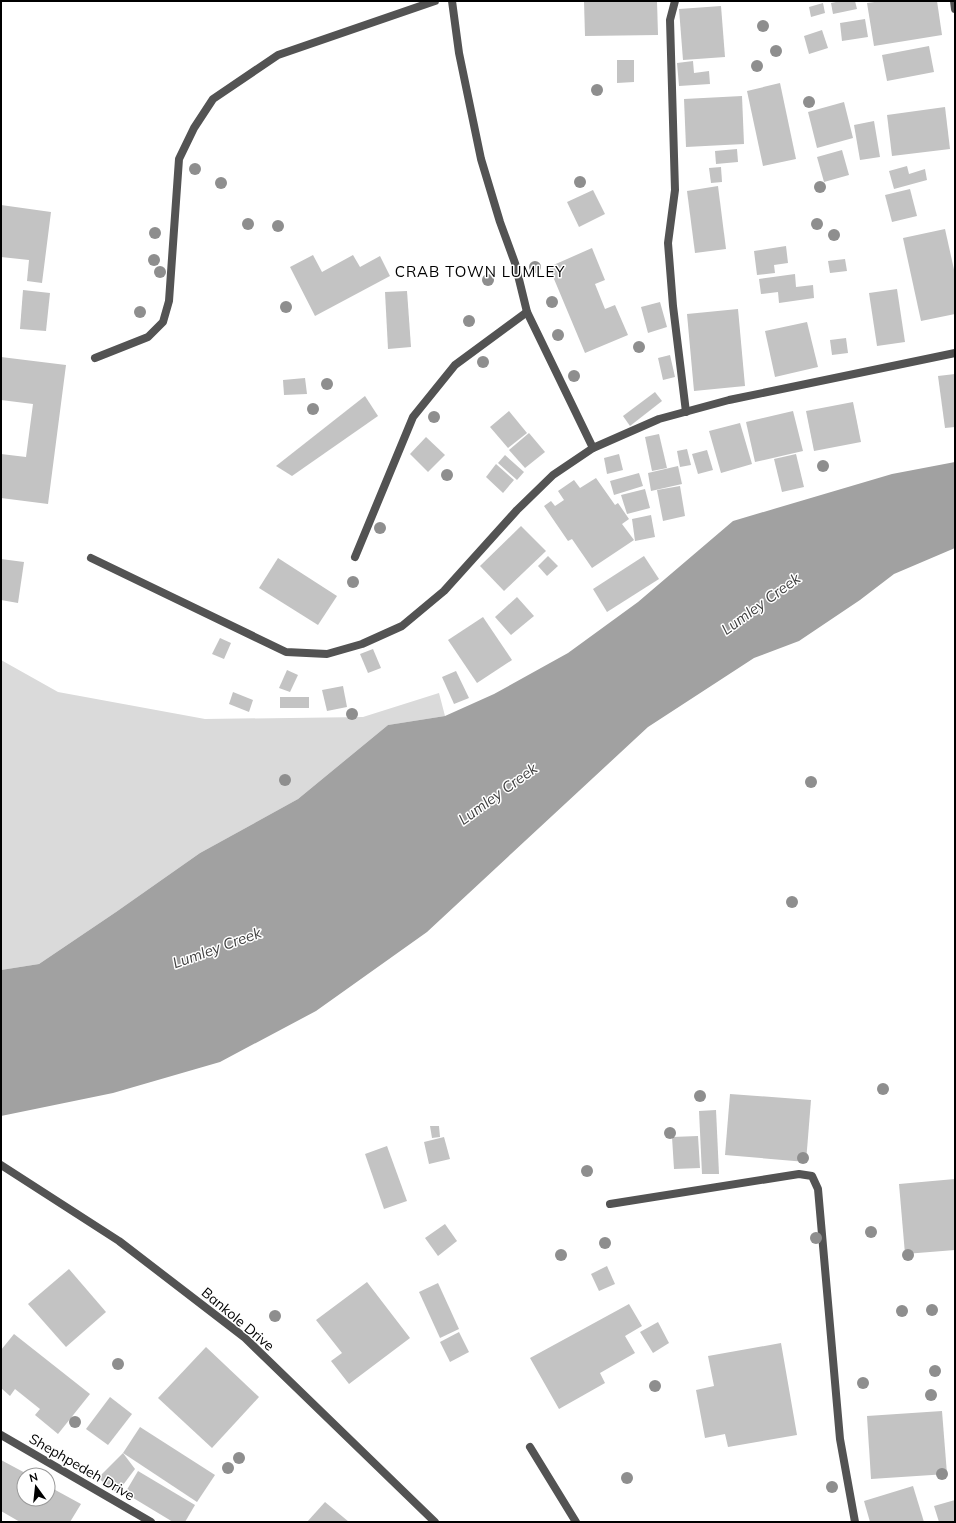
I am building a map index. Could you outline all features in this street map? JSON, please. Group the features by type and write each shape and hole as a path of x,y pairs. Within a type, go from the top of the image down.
{"street":[{"path":"95,358 148,337 163,322 169,301 179,159 194,128 213,99 278,55 435,1"},
{"path":"452,1 459,53 481,159 500,222 517,269 527,312 593,448"},
{"path":"675,1 670,20 674,190 668,243 673,306 686,412"},
{"path":"954,1 955,9"},
{"path":"355,557 413,416 455,365 527,312"},
{"path":"91,558 286,652 327,654 362,644 402,626 444,591 517,510 553,475 593,448 659,419 737,398 955,353"},
{"name":"Bankole Drive","path":"4,1167 119,1241 244,1337 435,1522"},
{"path":"610,1204 799,1174 812,1176 818,1189 840,1439 855,1522"},
{"name":"Shephpedeh Drive","path":"1,1435 151,1522"},
{"path":"530,1447 576,1522"}],"shaded area":[{"path":"1,660 58,692 205,719 363,717 439,693 445,716 388,725 298,799 200,853 39,964 1,970"}],"water":[{"name":"Lumley Creek","path":"955,462 955,548 894,574 860,600 799,641 754,658 648,727 427,932 316,1011 220,1062 113,1093 1,1116 1,970 39,964 200,853 298,799 388,725 445,716 494,694 568,653 638,602 733,521 892,474"}],"building":[{"path":"584,1 657,1 658,35 585,36"},
{"path":"855,1 857,9 833,14 831,3"},
{"path":"882,1 937,1 942,35 874,46 867,3"},
{"path":"823,3 825,13 811,17 809,7"},
{"path":"721,6 725,57 683,60 679,9"},
{"path":"865,19 868,37 842,41 840,23"},
{"path":"822,30 828,48 809,54 804,36"},
{"path":"929,46 934,72 887,81 882,55"},
{"path":"617,60 634,60 634,82 617,83"},
{"path":"693,61 694,73 709,71 710,84 679,86 677,63"},
{"path":"780,83 796,159 763,166 747,91"},
{"path":"742,96 744,144 686,147 684,99"},
{"path":"844,102 853,138 817,148 808,112"},
{"path":"945,107 950,149 892,156 887,115"},
{"path":"874,121 880,157 860,160 854,125"},
{"path":"737,149 738,162 716,164 715,151"},
{"path":"842,150 849,175 824,182 817,157"},
{"path":"907,166 909,174 925,169 927,180 894,189 889,171"},
{"path":"721,167 722,182 711,183 709,168"},
{"path":"718,186 726,249 695,253 687,191"},
{"path":"910,189 917,216 892,222 885,195"},
{"path":"593,190 605,214 579,227 567,202"},
{"path":"1,205 51,212 42,283 27,281 29,260 1,257"},
{"path":"945,229 955,274 955,314 921,321 903,238"},
{"path":"786,246 788,263 774,265 775,273 757,275 754,251"},
{"path":"592,248 605,280 595,284 605,309 615,305 628,335 585,353 549,267"},
{"path":"313,255 322,272 353,255 360,267 380,256 390,276 315,316 290,267"},
{"path":"845,259 847,271 830,273 828,261"},
{"path":"795,274 796,287 813,285 814,298 779,303 778,292 761,294 759,279"},
{"path":"897,289 905,342 877,346 869,293"},
{"path":"23,290 50,293 46,331 20,329"},
{"path":"407,291 411,347 388,349 385,292"},
{"path":"660,302 667,327 648,333 641,307"},
{"path":"738,309 745,386 694,391 687,314"},
{"path":"807,322 818,367 775,377 765,331"},
{"path":"846,338 848,353 832,355 830,340"},
{"path":"670,355 675,377 663,380 658,358"},
{"path":"1,357 66,365 48,504 1,498 1,454 26,457 33,404 1,400"},
{"path":"955,374 955,427 945,428 938,376"},
{"path":"305,378 307,394 284,395 283,380"},
{"path":"655,392 662,401 630,426 623,416"},
{"path":"365,396 378,416 292,476 276,466"},
{"path":"853,402 861,442 814,451 806,411"},
{"path":"509,411 527,433 508,448 490,427"},
{"path":"793,411 803,451 755,462 746,422"},
{"path":"740,423 752,464 721,473 709,431"},
{"path":"529,433 545,452 525,468 509,450"},
{"path":"659,434 667,468 652,471 645,437"},
{"path":"426,437 445,455 428,472 410,454"},
{"path":"687,449 691,465 680,467 677,451"},
{"path":"707,450 713,470 698,474 692,454"},
{"path":"619,454 623,470 607,474 604,458"},
{"path":"796,454 804,487 782,492 774,459"},
{"path":"505,455 524,472 517,480 498,463"},
{"path":"496,464 514,480 503,493 486,477"},
{"path":"678,466 682,484 651,491 648,473"},
{"path":"639,473 643,486 614,495 610,481"},
{"path":"596,478 615,505 618,503 629,519 622,524 634,540 592,568 572,539 568,541 544,506 551,501 555,506 564,500 558,491 574,480 580,488"},
{"path":"680,486 685,516 663,521 657,490"},
{"path":"645,489 650,508 627,514 621,495"},
{"path":"651,515 655,537 635,541 632,519"},
{"path":"521,526 546,551 504,591 480,566"},
{"path":"548,556 558,566 547,576 538,566"},
{"path":"644,556 659,579 607,612 593,589"},
{"path":"278,558 337,596 318,625 259,588"},
{"path":"1,559 24,562 18,603 1,600"},
{"path":"517,597 534,616 511,635 495,617"},
{"path":"483,617 512,660 477,683 448,640"},
{"path":"220,638 231,643 224,659 212,654"},
{"path":"373,649 381,668 368,673 360,654"},
{"path":"287,670 298,675 290,692 279,688"},
{"path":"456,671 469,698 454,704 442,677"},
{"path":"343,686 347,707 327,711 322,690"},
{"path":"233,692 253,700 249,712 229,704"},
{"path":"280,697 309,697 309,708 280,708"},
{"path":"730,1094 811,1100 806,1162 725,1155"},
{"path":"716,1110 719,1174 702,1174 699,1111"},
{"path":"430,1126 439,1126 440,1137 432,1138"},
{"path":"698,1136 700,1168 674,1169 672,1137"},
{"path":"444,1137 450,1159 429,1164 424,1142"},
{"path":"387,1146 407,1201 384,1209 365,1154"},
{"path":"955,1179 955,1250 905,1254 899,1184"},
{"path":"445,1224 457,1241 438,1256 425,1238"},
{"path":"607,1266 615,1284 599,1291 591,1274"},
{"path":"69,1269 106,1312 66,1347 28,1304"},
{"path":"367,1282 410,1338 349,1384 331,1361 342,1353 316,1320"},
{"path":"438,1283 459,1329 440,1338 419,1292"},
{"path":"629,1304 642,1326 625,1336 635,1353 600,1373 605,1383 559,1409 530,1358"},
{"path":"658,1322 669,1343 653,1353 640,1332"},
{"path":"459,1332 469,1352 450,1362 440,1342"},
{"path":"14,1334 90,1394 58,1434 35,1415 40,1409 15,1389 10,1396 1,1388 1,1350"},
{"path":"781,1343 797,1435 728,1447 725,1434 705,1438 696,1390 714,1386 708,1356"},
{"path":"206,1347 259,1397 212,1448 158,1398"},
{"path":"110,1397 132,1414 108,1445 86,1429"},
{"path":"942,1411 947,1474 871,1479 867,1416"},
{"path":"140,1427 215,1475 197,1502 123,1453"},
{"path":"123,1453 135,1469 117,1493 98,1478"},
{"path":"1,1460 16,1468 16,1507 56,1507 56,1490 81,1504 70,1522 20,1522 1,1511"},
{"path":"138,1471 195,1505 185,1522 173,1522 125,1493"},
{"path":"913,1486 924,1522 870,1522 864,1501"},
{"path":"955,1500 955,1522 939,1522 934,1506"},
{"path":"325,1502 349,1522 307,1522"}],"district":[{"name":"CRAB TOWN LUMLEY","path":"480,272"}]}
